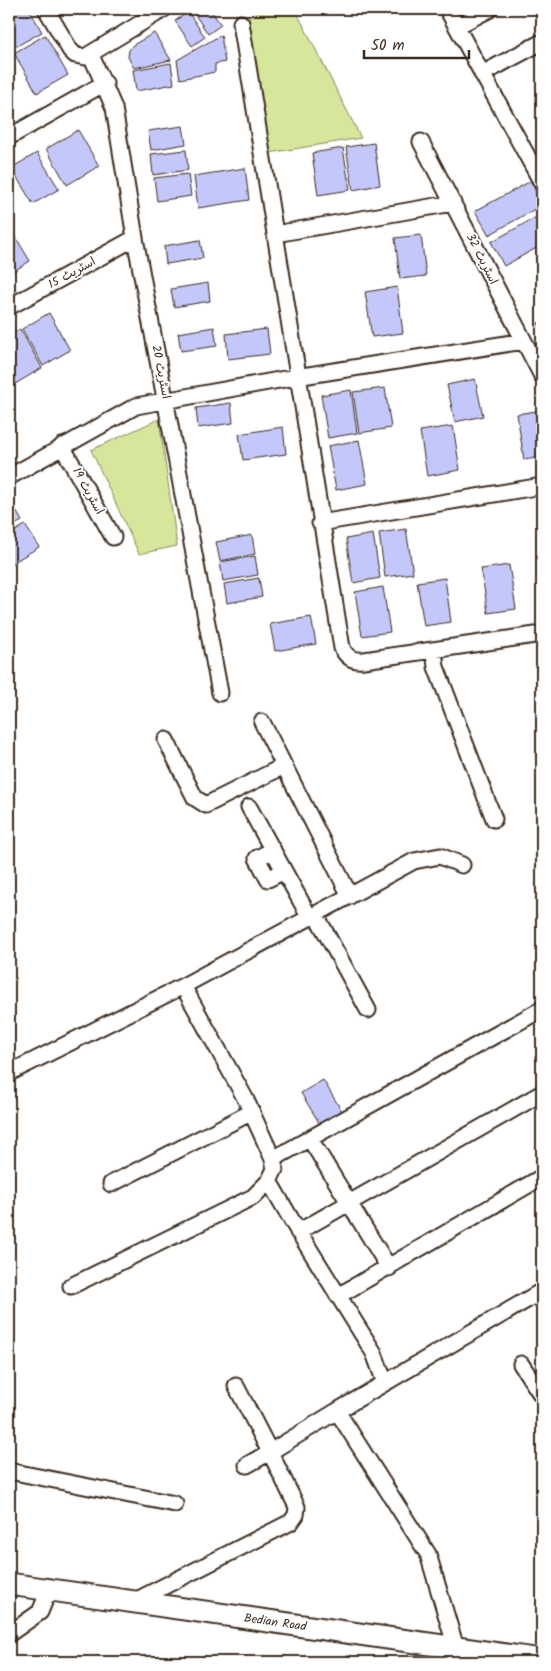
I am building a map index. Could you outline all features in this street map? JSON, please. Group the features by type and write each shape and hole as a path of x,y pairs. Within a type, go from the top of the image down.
{"main road":[{"name":"Bedian Road","path":"9,1584 542,1660"}],"street":[{"path":"46,9 70,50 80,57 91,55 147,13 164,9"},
{"path":"447,9 542,183"},
{"path":"456,26 490,9"},
{"path":"240,23 320,523 342,648 345,655 358,661 542,634"},
{"path":"482,74 542,42"},
{"name":"اسٹریٹ 20","path":"91,55 105,83 114,108 135,238 220,692"},
{"path":"9,137 105,83"},
{"name":"اسٹریٹ 32","path":"421,142 542,376"},
{"path":"275,234 452,203"},
{"name":"اسٹریٹ 15","path":"9,307 135,238"},
{"path":"9,477 136,406 166,399 296,377 524,341"},
{"name":"اسٹریٹ 19","path":"62,446 113,537"},
{"path":"320,523 542,486"},
{"path":"434,650 436,667 494,819"},
{"path":"262,722 350,896"},
{"path":"166,740 195,798 206,805 284,766"},
{"path":"249,807 273,850 257,858 268,878 284,871 313,916 368,1010"},
{"path":"9,1072 183,986 414,861 440,856 462,865"},
{"path":"71,1286 253,1197 269,1181 275,1170 273,1159 252,1112 183,986"},
{"path":"273,1159 542,1009"},
{"path":"298,1232 542,1093"},
{"path":"111,1184 252,1112"},
{"path":"310,1138 389,1268"},
{"path":"338,1296 389,1268 542,1176"},
{"path":"269,1181 298,1232 374,1353 386,1383"},
{"path":"247,1465 542,1291"},
{"path":"521,1364 542,1396"},
{"path":"132,1602 291,1522 296,1515 294,1498 236,1386"},
{"path":"337,1411 428,1554 456,1648"},
{"path":"9,1471 175,1504"},
{"path":"9,1634 40,1612 49,1590"}],"green space":[{"path":"261,9 295,9 361,138 269,153 247,19"},
{"path":"159,419 177,546 139,554 91,450"}],"building":[{"path":"9,9 29,9 42,32 15,47 9,36"},
{"path":"191,9 210,9 221,25 208,34"},
{"path":"188,12 205,37 192,46 175,21"},
{"path":"154,33 171,60 134,68 128,57 129,50 133,45"},
{"path":"45,35 68,75 37,93 14,53"},
{"path":"221,35 225,62 215,64 215,72 180,79 177,60"},
{"path":"171,63 174,84 136,91 133,70"},
{"path":"183,126 186,144 151,150 148,131"},
{"path":"78,130 99,166 67,185 46,149"},
{"path":"374,143 380,185 353,190 346,147"},
{"path":"343,148 350,190 318,195 312,153"},
{"path":"186,150 188,170 153,175 151,154"},
{"path":"37,153 59,189 33,204 11,168"},
{"path":"245,168 249,200 198,208 194,176"},
{"path":"188,174 191,196 157,201 154,178"},
{"path":"531,181 542,205 489,235 475,211"},
{"path":"542,214 542,245 504,266 491,242"},
{"path":"9,226 30,261 9,274"},
{"path":"421,235 426,276 400,279 395,238"},
{"path":"200,240 203,258 166,264 164,246"},
{"path":"208,283 210,301 174,307 171,289"},
{"path":"397,287 403,333 372,337 365,292"},
{"path":"49,313 70,350 43,366 22,329"},
{"path":"542,321 542,332 538,323"},
{"path":"214,327 217,346 181,351 178,333"},
{"path":"20,329 42,368 10,387 9,336"},
{"path":"267,329 270,354 228,359 226,334"},
{"path":"475,379 483,416 455,422 447,385"},
{"path":"385,388 391,428 359,433 353,392"},
{"path":"351,390 357,433 328,438 321,395"},
{"path":"231,403 233,423 198,428 196,408"},
{"path":"542,410 542,457 524,460 517,414"},
{"path":"453,426 460,470 427,476 420,431"},
{"path":"283,427 286,454 243,460 239,434"},
{"path":"359,440 367,484 336,490 328,446"},
{"path":"9,499 22,521 9,528"},
{"path":"25,525 39,547 9,565 9,535"},
{"path":"406,529 413,573 385,577 379,533"},
{"path":"373,534 380,578 353,583 346,539"},
{"path":"252,535 255,554 220,561 216,542"},
{"path":"255,556 258,575 223,581 220,562"},
{"path":"509,565 516,609 488,613 481,569"},
{"path":"259,578 262,597 227,603 224,584"},
{"path":"445,578 451,622 424,626 417,582"},
{"path":"383,587 390,632 362,636 355,592"},
{"path":"311,617 316,644 275,651 270,624"},
{"path":"323,1080 343,1113 321,1126 301,1093"}]}
